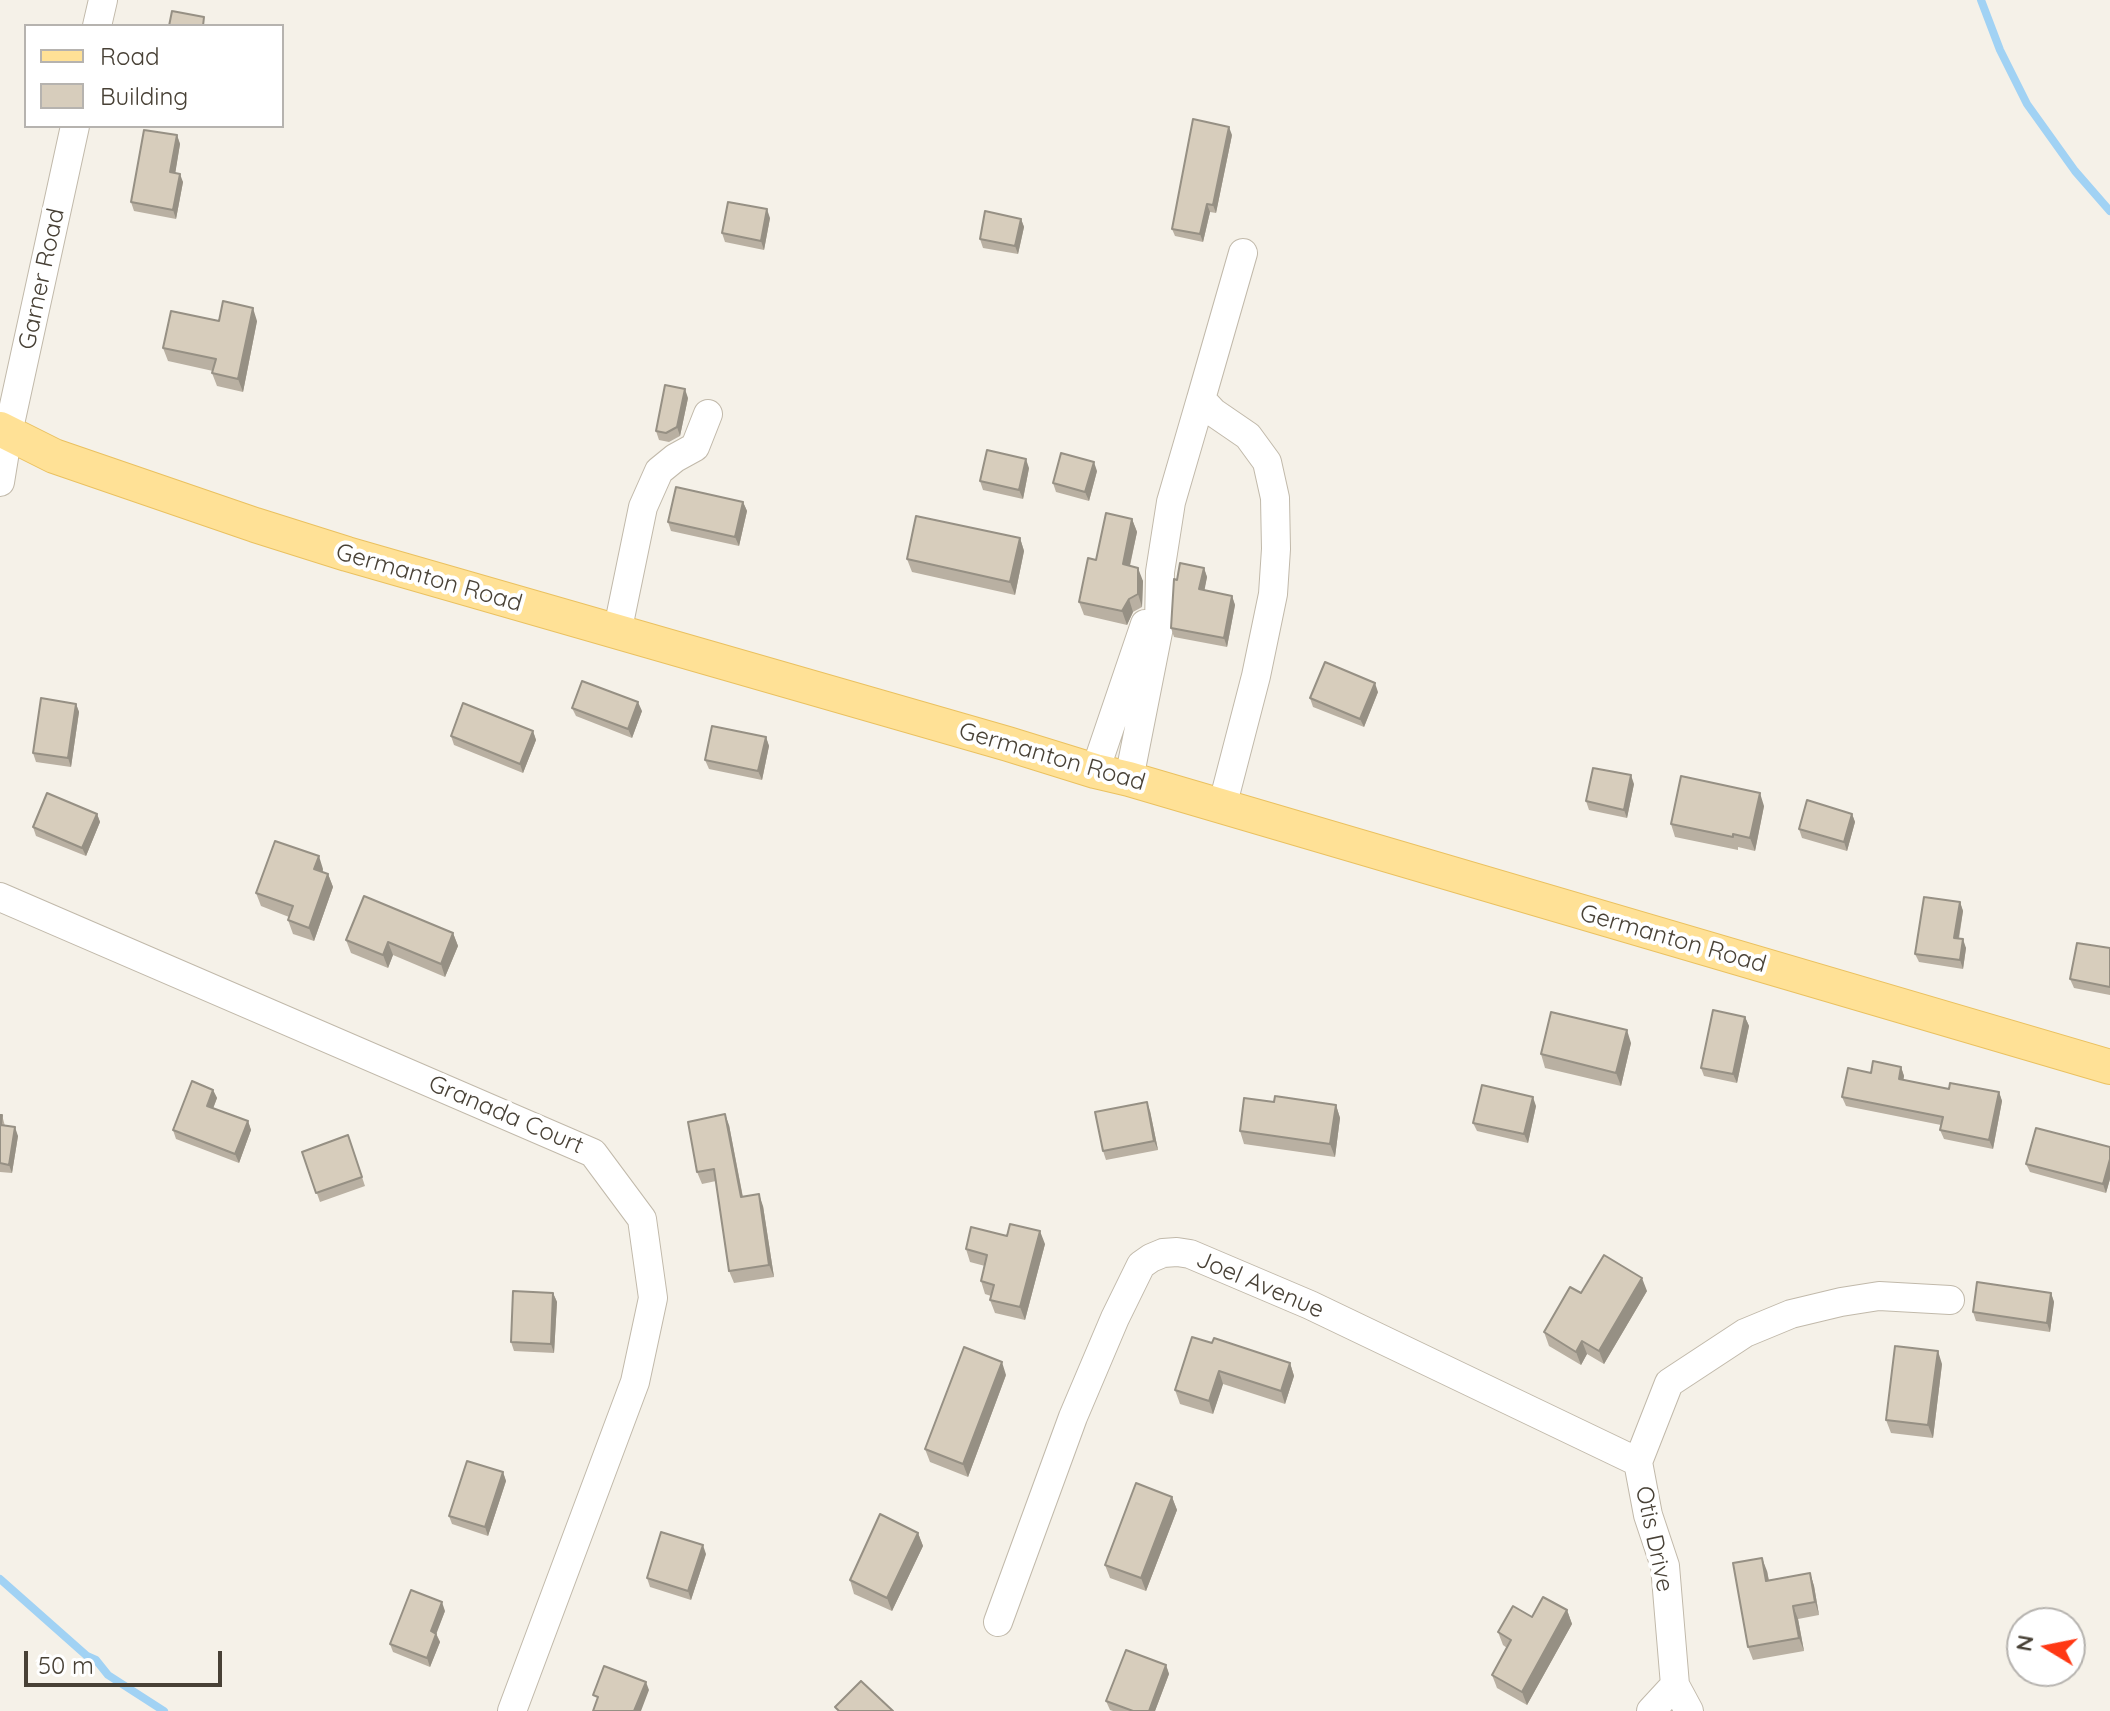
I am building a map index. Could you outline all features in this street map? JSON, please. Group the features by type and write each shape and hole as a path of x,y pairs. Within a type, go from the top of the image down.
{"main road":[{"name":"Germanton Road","path":"4,431 54,456 255,525 2110,1067"}],"street":[{"path":"97,24 103,0"},
{"name":"Garner Road","path":"0,482 4,431 75,128"},
{"path":"1095,771 1160,572 1171,502 1243,253"},
{"path":"1201,399 1213,412 1248,436 1267,462 1275,498 1273,594 1256,676 1222,807"},
{"path":"617,633 643,507 659,471 695,447 708,414"},
{"path":"1129,779 1159,627 1160,572"},
{"name":"Granada Court","path":"0,897 593,1153 642,1219 653,1298 635,1382 512,1711"},
{"name":"Joel Avenue","path":"998,1622 1073,1417 1115,1318 1141,1265 1163,1253 1190,1254 1310,1305 1638,1462"},
{"name":"Otis Drive","path":"1689,1711 1675,1685 1665,1566 1648,1515 1638,1462 1669,1383 1745,1333 1791,1314 1879,1296 1950,1300"},
{"path":"1651,1711 1675,1685"}],"building":[{"path":"172,11 204,17 203,24 169,24"},
{"path":"1193,119 1229,127 1213,205 1207,204 1200,234 1172,229"},
{"path":"144,130 177,135 170,172 180,174 173,210 131,202"},
{"path":"728,202 767,209 761,241 722,233"},
{"path":"985,211 1021,219 1015,246 980,239"},
{"path":"223,301 253,308 238,379 212,373 216,359 163,348 171,311 219,321"},
{"path":"665,385 685,389 677,427 666,433 656,431"},
{"path":"987,450 1026,459 1019,490 980,481"},
{"path":"1061,453 1094,462 1085,492 1053,483"},
{"path":"676,487 743,502 735,537 668,522"},
{"path":"1106,513 1132,519 1123,564 1138,568 1138,594 1129,599 1122,611 1079,602 1088,558 1096,560"},
{"path":"916,516 1020,538 1010,582 907,559"},
{"path":"1180,563 1204,568 1199,589 1232,596 1224,638 1171,628 1174,579 1177,580"},
{"path":"1325,662 1375,683 1360,719 1310,698"},
{"path":"582,681 638,702 628,729 572,708"},
{"path":"41,698 76,704 68,758 33,753"},
{"path":"463,703 533,731 520,764 451,736"},
{"path":"712,726 766,737 758,771 705,760"},
{"path":"1593,768 1631,775 1624,810 1586,801"},
{"path":"1681,776 1760,793 1750,838 1671,824"},
{"path":"47,793 97,814 82,848 33,827"},
{"path":"1807,800 1852,814 1844,842 1799,829"},
{"path":"275,841 319,856 314,869 328,874 309,928 288,920 293,906 256,893"},
{"path":"364,896 453,933 441,964 388,942 383,955 346,940"},
{"path":"1924,897 1960,902 1954,938 1963,939 1960,960 1915,954"},
{"path":"2077,943 2110,948 2110,987 2070,979"},
{"path":"1713,1010 1745,1017 1733,1074 1701,1068"},
{"path":"1551,1012 1627,1030 1616,1073 1541,1054"},
{"path":"1873,1061 1901,1067 1899,1079 1949,1089 1950,1083 1999,1092 1989,1140 1940,1130 1943,1117 1842,1097 1848,1068 1871,1073"},
{"path":"192,1081 213,1090 207,1106 248,1121 235,1154 173,1130"},
{"path":"1482,1085 1533,1097 1524,1134 1473,1123"},
{"path":"1275,1096 1336,1105 1330,1144 1240,1131 1244,1098 1274,1102"},
{"path":"1147,1102 1154,1141 1103,1151 1095,1112"},
{"path":"725,1114 741,1197 759,1194 769,1265 729,1271 714,1169 697,1172 688,1122"},
{"path":"0,1115 1,1125 15,1127 9,1165 0,1163"},
{"path":"2036,1128 2110,1147 2103,1184 2026,1164"},
{"path":"348,1135 362,1177 316,1193 302,1152"},
{"path":"1010,1224 1040,1231 1020,1307 990,1300 994,1285 981,1281 987,1255 966,1249 971,1227 1007,1236"},
{"path":"1604,1255 1642,1278 1599,1351 1582,1341 1576,1352 1544,1332 1570,1287 1581,1293"},
{"path":"1977,1282 2051,1293 2047,1323 1973,1312"},
{"path":"513,1291 553,1293 551,1344 511,1342"},
{"path":"1192,1337 1212,1343 1214,1338 1290,1363 1281,1391 1219,1371 1209,1401 1175,1390"},
{"path":"1895,1346 1938,1351 1928,1425 1886,1420"},
{"path":"964,1347 1002,1362 963,1464 925,1449"},
{"path":"467,1461 503,1472 485,1527 449,1516"},
{"path":"1136,1483 1172,1497 1141,1578 1105,1565"},
{"path":"880,1514 918,1533 887,1598 850,1580"},
{"path":"661,1532 703,1545 688,1591 647,1578"},
{"path":"1762,1558 1766,1581 1810,1573 1815,1602 1793,1606 1799,1638 1748,1647 1733,1563"},
{"path":"411,1590 442,1602 431,1631 436,1634 427,1658 390,1644"},
{"path":"1543,1597 1567,1610 1522,1692 1492,1675 1511,1640 1498,1632 1513,1606 1532,1617"},
{"path":"1126,1650 1166,1665 1149,1711 1133,1711 1106,1701"},
{"path":"604,1666 646,1682 634,1711 593,1711 598,1697 593,1695"},
{"path":"861,1681 893,1711 839,1711 835,1707"}],"waterway":[{"path":"1981,0 2000,50 2027,104 2075,171 2110,211"},
{"path":"0,1579 87,1656 96,1660 108,1675 164,1711"}]}
